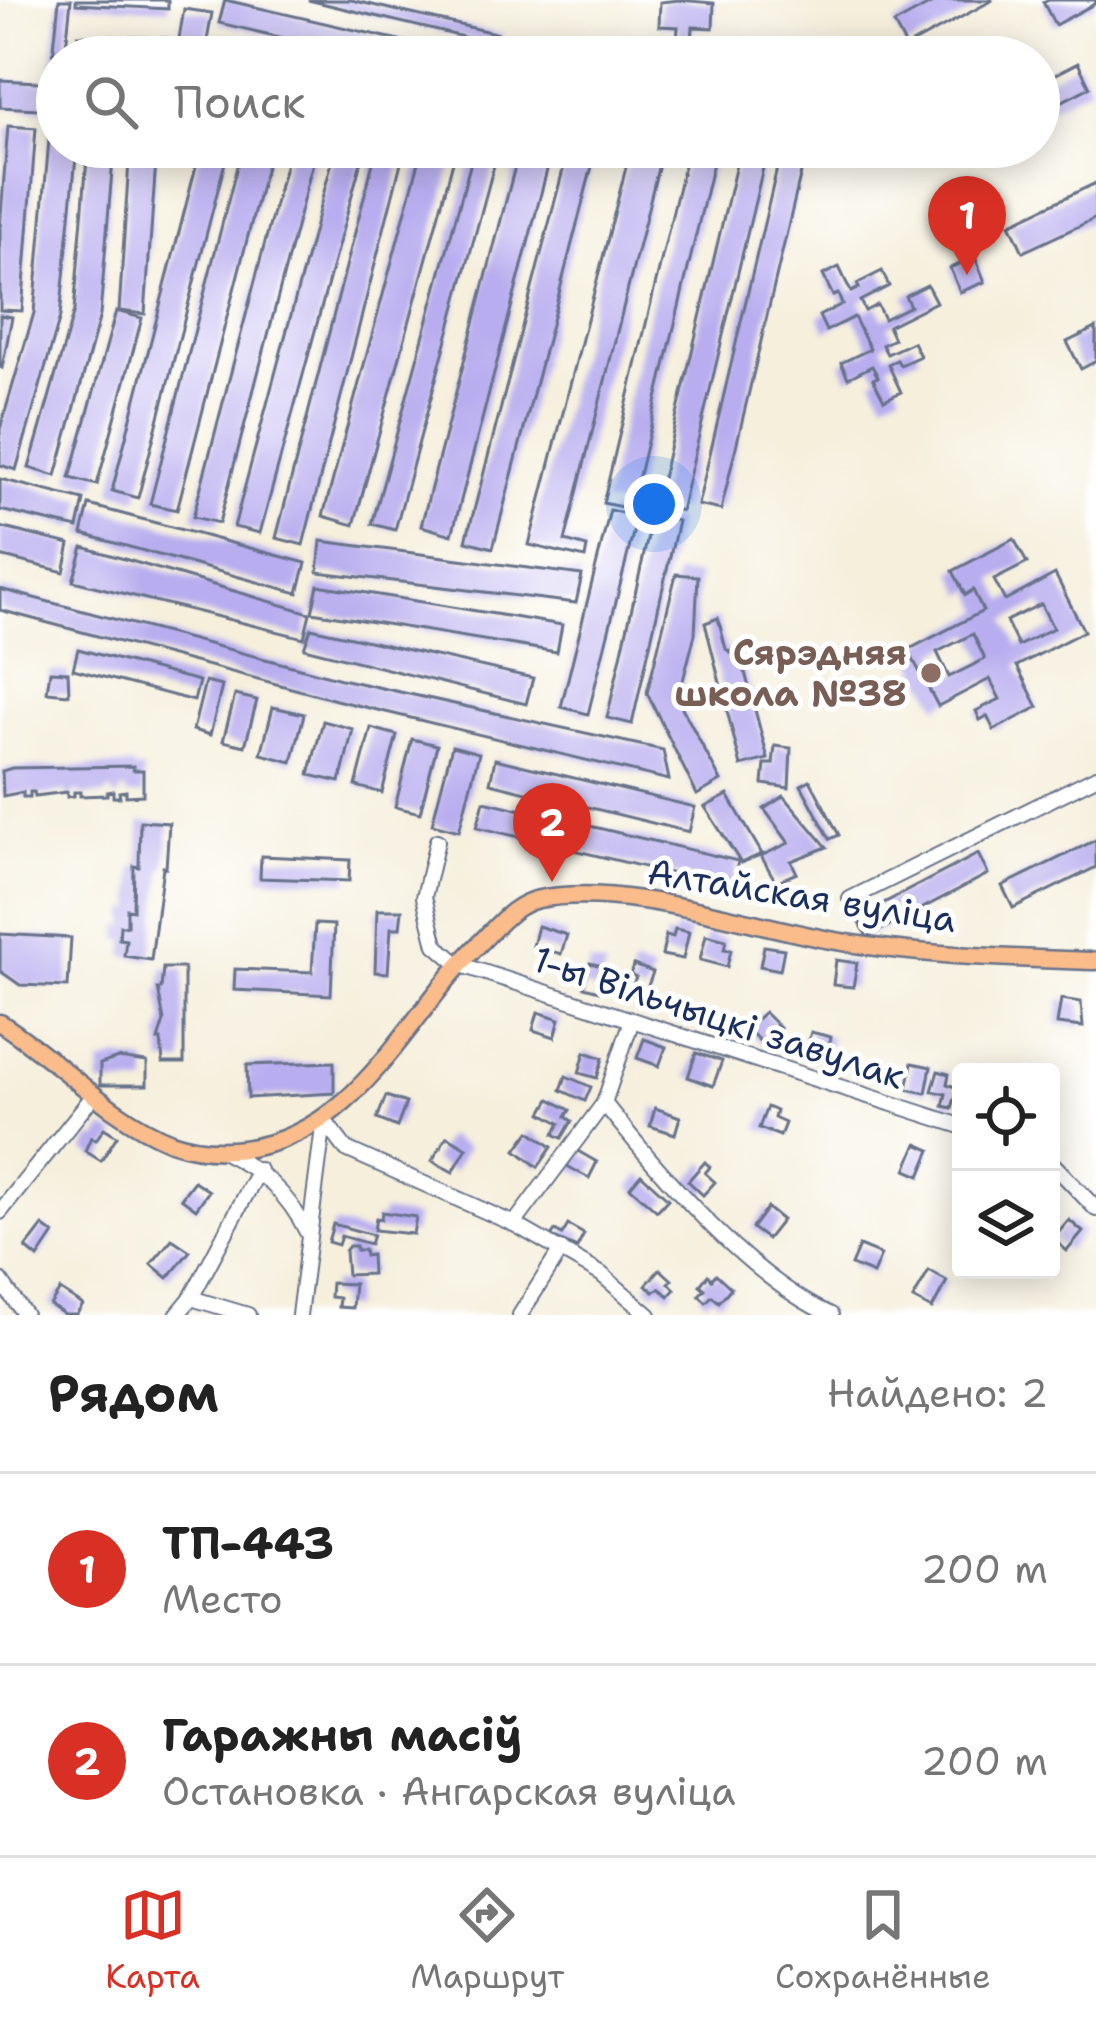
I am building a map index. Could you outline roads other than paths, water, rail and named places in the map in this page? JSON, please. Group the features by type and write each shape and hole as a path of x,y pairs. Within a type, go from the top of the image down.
{"main road":[{"name":"Алтайская вуліца","path":"222,1151 272,1145 324,1120 364,1086 458,964 514,909 534,900 611,897 930,955 1096,961"},
{"path":"0,1023 94,1095 166,1139 222,1151"}],"street":[{"path":"850,899 1096,777"},
{"path":"437,841 424,897 436,946 458,964"},
{"name":"1-ы Вільчыцкі завулак","path":"458,964 952,1123"},
{"path":"514,1224 604,1103 631,1023"},
{"path":"0,1212 94,1095"},
{"path":"604,1103 661,1175 801,1309 831,1315"},
{"path":"324,1120 346,1149 514,1224 601,1274 649,1315"},
{"path":"299,1315 324,1120"},
{"path":"222,1151 259,1170 291,1200 308,1233"},
{"path":"177,1315 259,1170"},
{"path":"1060,1171 1096,1209"},
{"path":"520,1315 561,1250"},
{"path":"0,1280 25,1315"},
{"path":"190,1298 248,1315"}],"place":[{"name":"ТП-443","path":"967,275"},
{"name":"Сярэдняя школа №38","path":"931,673"},
{"name":"Гаражны масіў","path":"552,882"}]}
